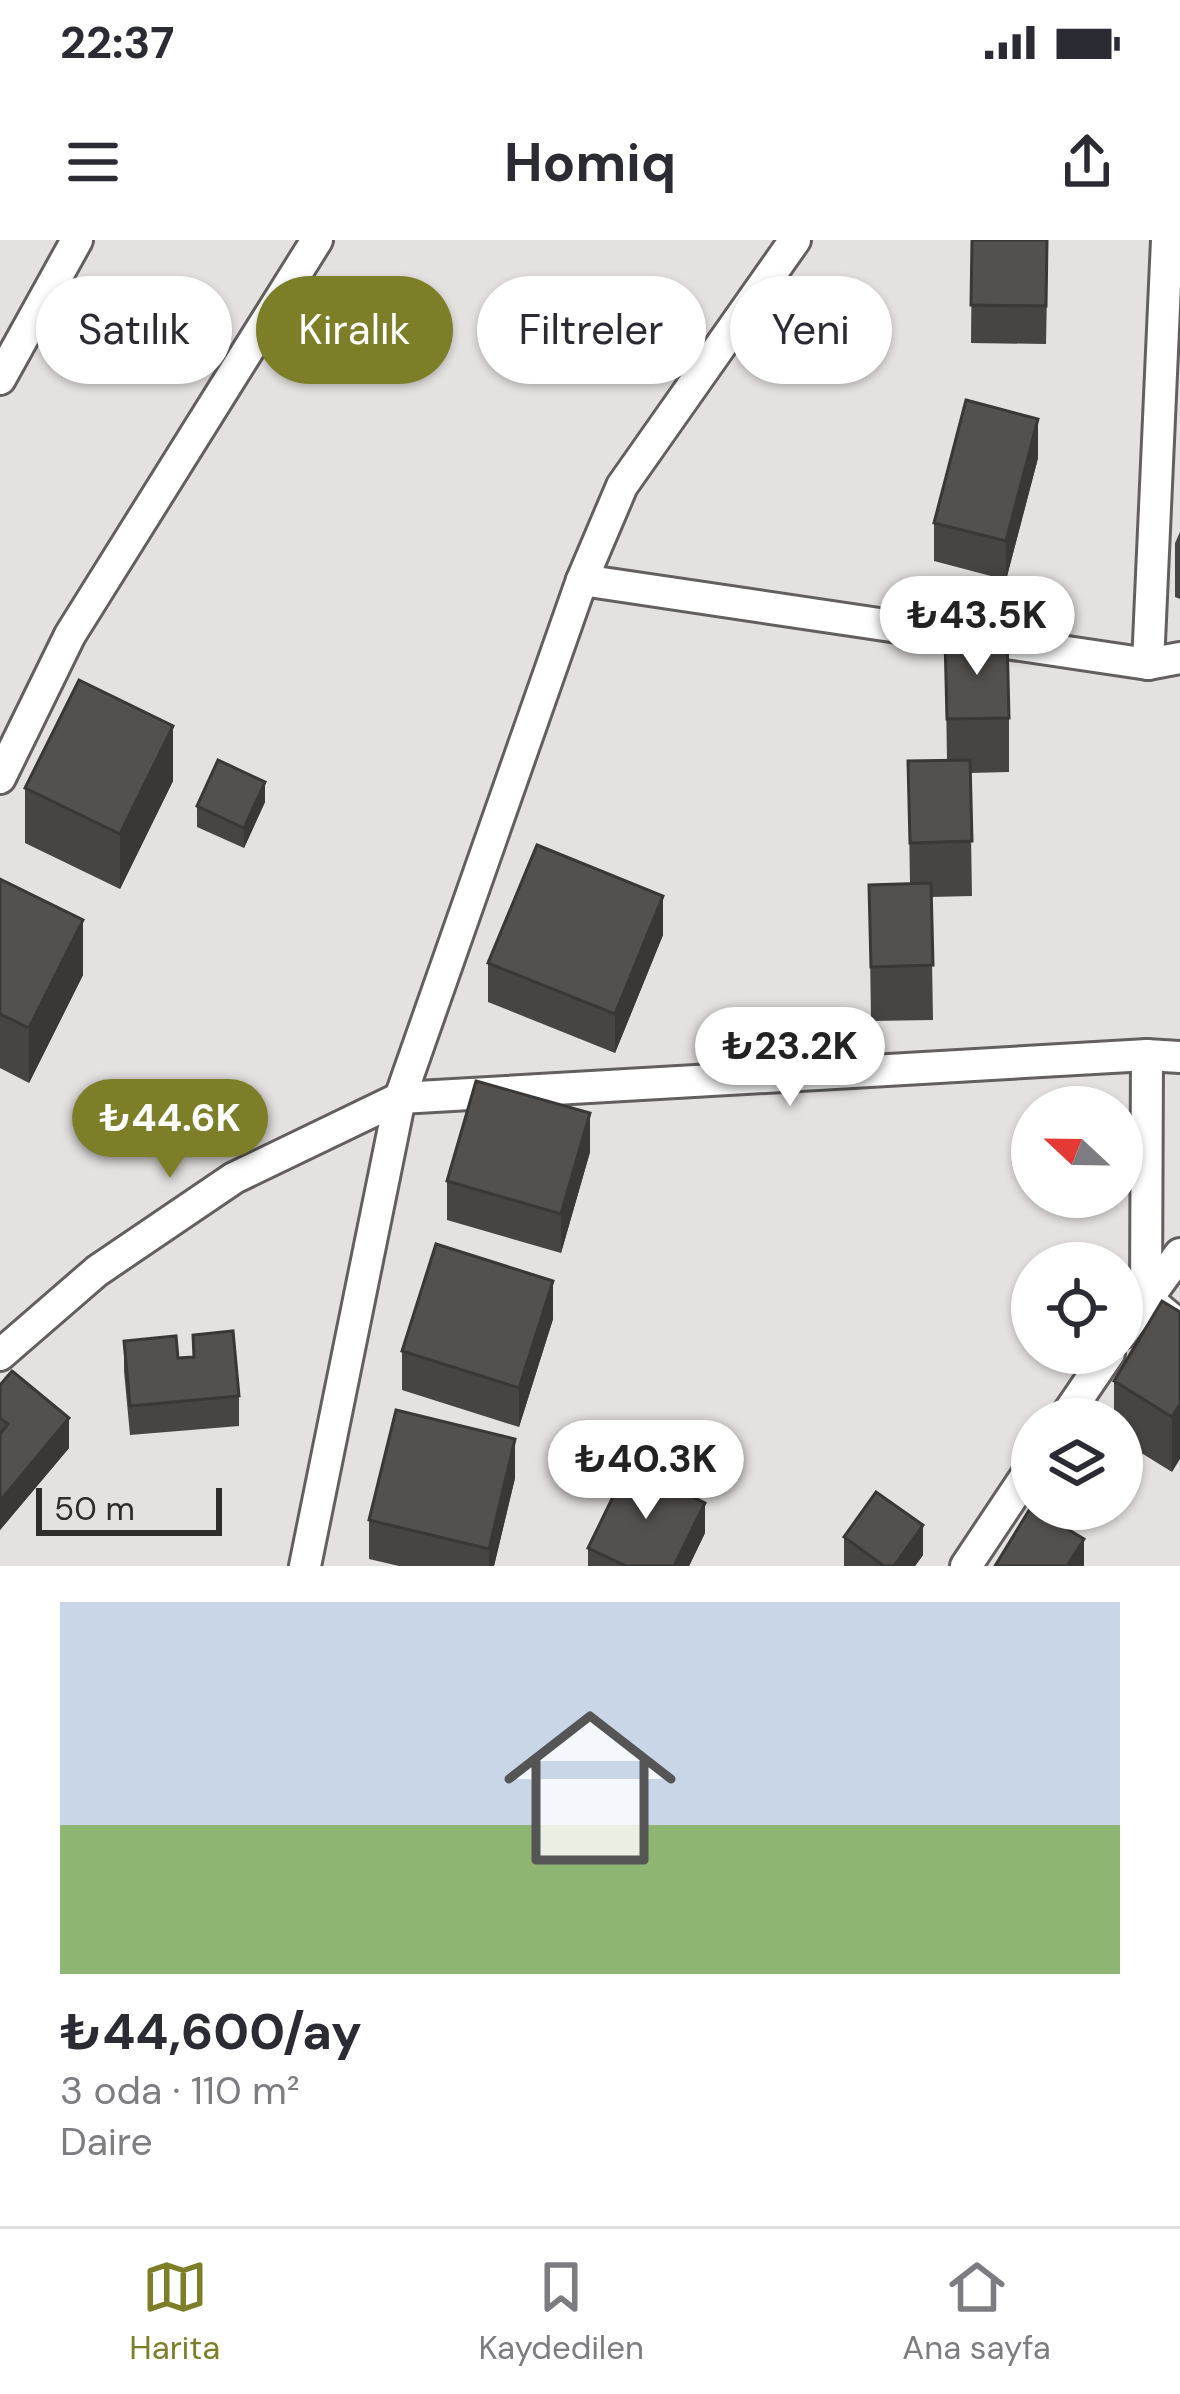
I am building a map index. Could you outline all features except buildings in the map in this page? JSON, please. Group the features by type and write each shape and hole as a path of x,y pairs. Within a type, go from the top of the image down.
{"street":[{"path":"0,379 77,240"},
{"path":"0,778 70,635 317,240"},
{"path":"305,1566 400,1099 582,580 622,486 795,240"},
{"path":"1148,664 1167,240"},
{"path":"582,580 1148,664 1180,658"},
{"path":"1145,1298 1147,1055"},
{"path":"0,1355 97,1271 234,1178 400,1099 1147,1055 1180,1057"},
{"path":"1143,1301 1180,1254"},
{"path":"1145,1298 1180,1326"},
{"path":"966,1566 1011,1498"}]}
